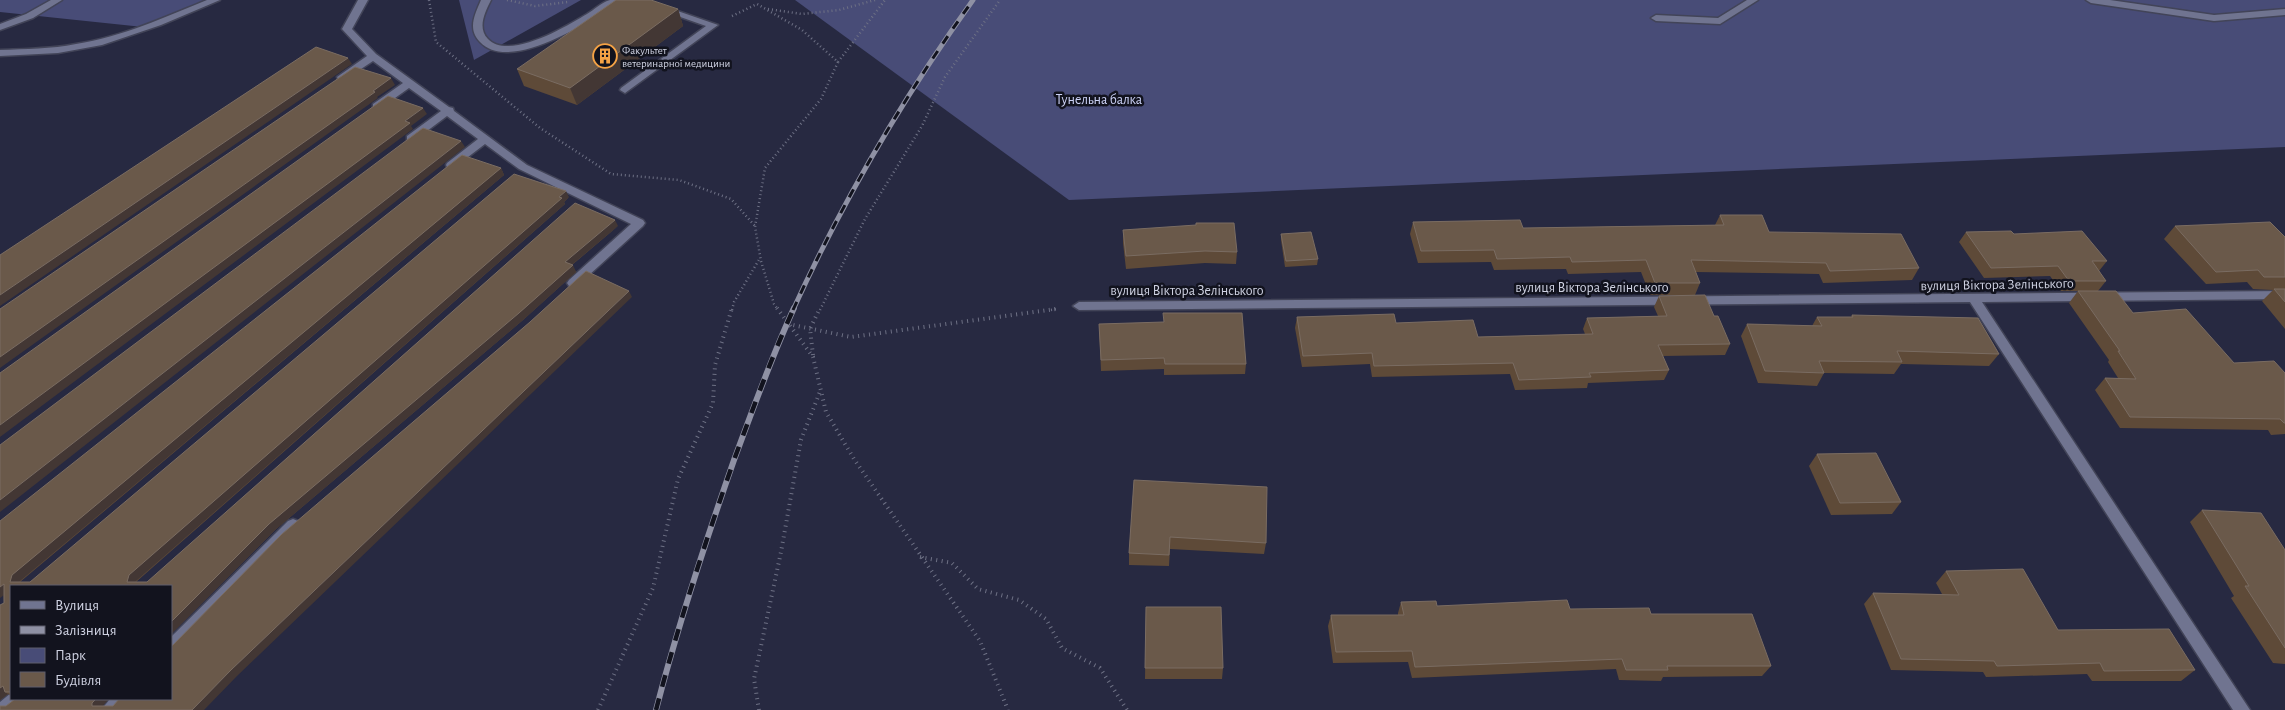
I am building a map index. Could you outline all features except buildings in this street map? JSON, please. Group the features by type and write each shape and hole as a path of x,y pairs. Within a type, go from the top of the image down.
{"street":[{"path":"0,27 18,22 44,10 57,0"},
{"path":"0,53 59,50 108,40 161,22 215,0"},
{"path":"363,0 347,29 373,56 486,138 519,170 579,200 639,224 562,293"},
{"path":"486,0 476,24 480,38 492,46 512,49 549,38 617,0"},
{"path":"638,0 713,25"},
{"path":"1656,18 1720,21 1753,0"},
{"path":"2091,0 2214,18 2285,12"},
{"path":"625,90 713,25"},
{"path":"333,84 373,56"},
{"path":"369,112 409,83"},
{"path":"401,145 449,110"},
{"path":"439,175 486,138"},
{"name":"вулиця Віктора Зелінського","path":"1079,306 2285,295"},
{"path":"1974,299 2242,710"},
{"path":"172,646 281,535 304,516"},
{"path":"2,710 14,700"},
{"path":"109,710 119,700"}],"path":[{"path":"429,0 436,42 540,128 611,174 679,180 731,199 755,226"},
{"path":"506,0 535,6 570,2"},
{"path":"765,9 802,14 839,10 875,0"},
{"path":"813,357 774,304 760,257 755,226 765,168 822,99 838,62 885,0"},
{"path":"1000,0 945,77 922,126 865,218 810,328 813,357 826,412 854,459 920,557 980,641 1008,710"},
{"path":"713,25 756,4 802,30 838,62"},
{"path":"598,710 653,588 678,479 713,402 715,365 734,302 760,257"},
{"path":"787,324 851,337 1079,306"},
{"path":"759,710 754,679 781,552 800,440 821,388"},
{"path":"920,557 952,563 978,589 1019,600 1046,619 1062,648 1100,668 1128,710"}],"green space":[{"path":"0,0 217,0 143,27 0,12"},
{"path":"459,0 581,0 474,60"},
{"name":"Тунельна балка","path":"795,0 2285,0 2285,147 1069,200"}],"railway":[{"path":"793,310 832,229 875,150 922,74 973,0"},
{"path":"656,710 683,615 723,491 762,384 794,308"}],"place":[{"name":"Факультет ветеринарної медицини","path":"605,56"}]}
